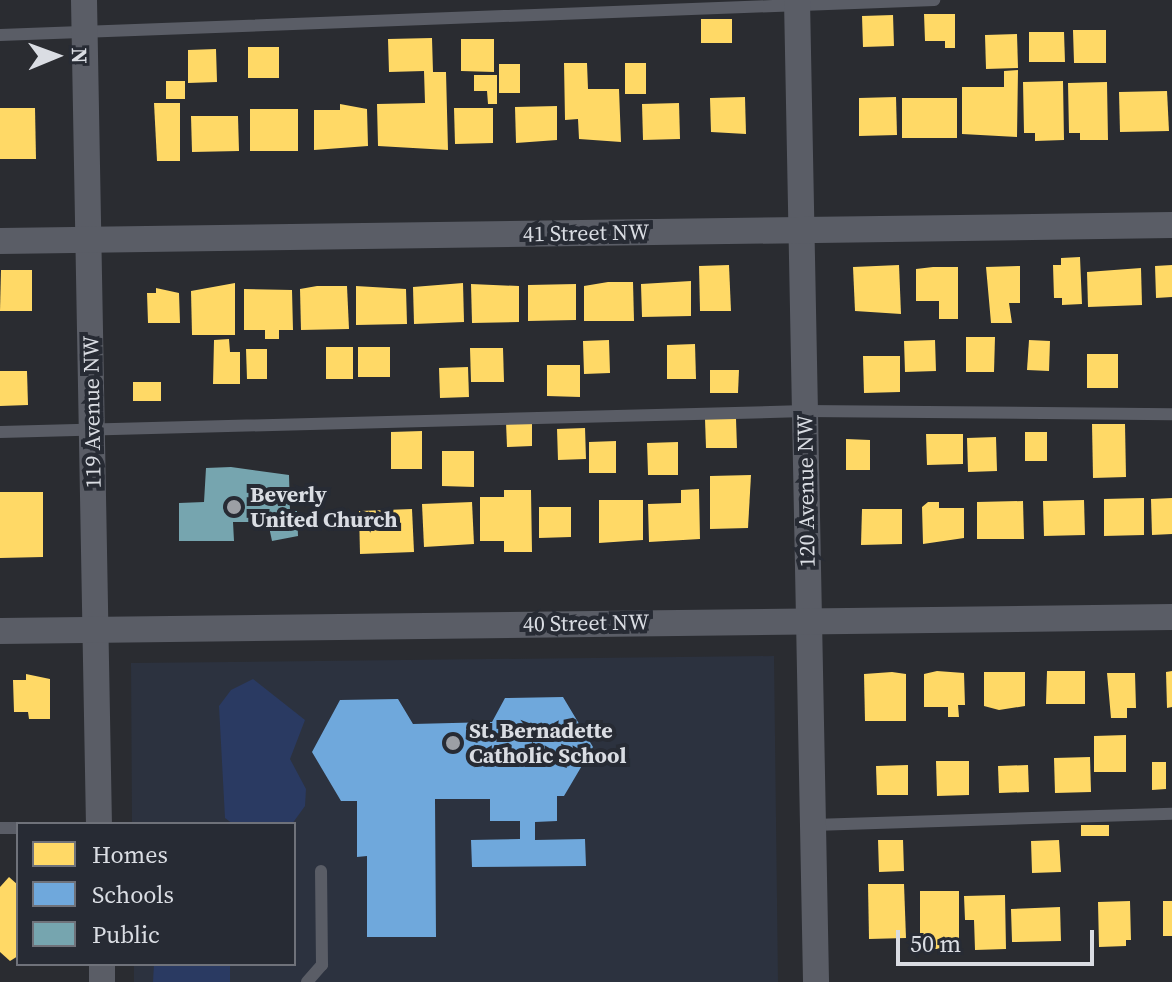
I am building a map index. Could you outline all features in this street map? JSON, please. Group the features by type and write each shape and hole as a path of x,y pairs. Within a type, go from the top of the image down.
{"street":[{"name":"119 Avenue NW","path":"84,0 99,822"},
{"name":"120 Avenue NW","path":"797,1 816,982"},
{"name":"41 Street NW","path":"0,241 1172,225"},
{"name":"40 Street NW","path":"0,631 1172,617"}],"lane":[{"path":"0,35 797,1 934,0"},
{"path":"0,432 805,411 1172,414"},
{"path":"813,825 1172,814"},
{"path":"307,982 322,965 321,871"}],"shaded area":[{"name":"St. Bernadette Catholic School","path":"774,656 778,982 134,982 134,966 296,966 296,822 132,822 131,663"},
{"path":"253,679 305,720 290,759 306,789 305,806 293,822 230,822 225,818 219,706 231,690"},
{"path":"154,966 230,966 230,982 153,982"}],"building: Homes":[{"path":"924,14 955,14 955,48 945,48 945,41 925,41"},
{"path":"893,15 894,46 863,47 862,16"},
{"path":"701,19 732,19 732,43 701,43"},
{"path":"1073,30 1106,30 1106,63 1074,63"},
{"path":"1029,32 1064,32 1065,62 1029,62"},
{"path":"1017,34 1018,68 986,69 985,35"},
{"path":"432,38 433,72 446,72 448,150 378,146 377,104 425,103 424,71 389,72 388,39"},
{"path":"461,39 494,39 494,72 461,71"},
{"path":"248,47 279,47 279,78 248,78"},
{"path":"216,49 217,82 188,83 188,50"},
{"path":"564,63 587,63 588,89 619,89 621,142 579,139 578,119 565,120"},
{"path":"625,63 646,63 646,94 625,94"},
{"path":"499,64 520,64 520,93 499,93"},
{"path":"1018,70 1017,137 962,134 962,87 1004,87 1004,71"},
{"path":"474,75 497,75 497,104 488,104 487,91 474,91"},
{"path":"166,81 185,81 185,99 166,99"},
{"path":"1063,81 1064,140 1035,141 1035,133 1024,133 1023,82"},
{"path":"1107,82 1108,140 1080,140 1080,133 1069,133 1068,83"},
{"path":"1167,91 1169,131 1120,132 1119,92"},
{"path":"745,97 746,134 711,132 710,98"},
{"path":"896,97 897,135 859,136 859,98"},
{"path":"902,98 957,98 957,138 902,138"},
{"path":"154,103 180,103 180,161 157,161"},
{"path":"679,103 680,139 643,140 642,104"},
{"path":"340,104 367,109 368,146 314,150 314,110 340,110"},
{"path":"557,106 557,140 516,143 515,107"},
{"path":"0,108 35,108 36,159 0,159"},
{"path":"454,108 493,108 493,143 455,144"},
{"path":"250,109 298,109 298,151 250,151"},
{"path":"191,116 238,116 239,151 192,152"},
{"path":"1080,257 1082,304 1062,305 1062,298 1054,298 1053,265 1061,265 1061,258"},
{"path":"729,265 731,311 700,311 699,266"},
{"path":"899,265 901,314 855,311 853,267"},
{"path":"1172,265 1172,297 1156,298 1155,266"},
{"path":"1020,266 1020,303 1009,303 1012,323 991,323 986,267"},
{"path":"958,267 958,319 939,319 939,301 916,301 916,269"},
{"path":"1141,268 1142,305 1088,307 1087,272"},
{"path":"1,270 32,270 32,311 0,311"},
{"path":"691,281 691,316 642,317 641,284"},
{"path":"633,282 634,321 584,321 584,286"},
{"path":"235,283 235,335 192,335 191,291"},
{"path":"463,283 464,322 414,324 413,287"},
{"path":"471,284 519,286 519,322 472,323"},
{"path":"576,284 576,320 528,321 528,285"},
{"path":"347,286 349,329 301,330 300,289"},
{"path":"356,286 406,289 407,324 356,325"},
{"path":"156,288 179,293 180,323 148,323 147,293 156,293"},
{"path":"244,289 292,290 293,330 279,330 279,339 265,339 265,330 244,330"},
{"path":"966,337 995,337 994,372 966,372"},
{"path":"229,339 230,352 240,352 240,384 213,384 214,340"},
{"path":"609,340 610,373 584,374 583,341"},
{"path":"935,340 936,371 905,372 904,341"},
{"path":"1029,340 1050,341 1049,371 1027,370"},
{"path":"695,344 696,379 667,379 667,345"},
{"path":"326,347 353,347 353,379 326,379"},
{"path":"358,347 390,347 390,377 358,377"},
{"path":"470,348 503,348 504,382 471,382"},
{"path":"246,349 267,349 267,379 247,379"},
{"path":"1087,354 1118,354 1118,388 1087,388"},
{"path":"863,356 900,356 900,392 864,393"},
{"path":"547,365 580,365 580,397 547,396"},
{"path":"468,367 469,397 440,398 439,368"},
{"path":"710,370 739,370 738,393 710,393"},
{"path":"0,371 27,371 28,405 0,406"},
{"path":"133,382 161,382 161,401 133,401"},
{"path":"705,419 736,419 737,448 706,448"},
{"path":"506,422 532,422 532,446 507,447"},
{"path":"1092,424 1125,424 1126,477 1093,478"},
{"path":"585,428 586,459 558,460 557,429"},
{"path":"422,431 422,469 391,469 391,432"},
{"path":"1025,432 1047,432 1047,461 1025,461"},
{"path":"926,434 963,434 963,464 927,465"},
{"path":"996,437 997,471 968,472 967,438"},
{"path":"846,439 870,440 870,470 846,470"},
{"path":"616,441 616,473 589,473 589,442"},
{"path":"678,442 678,475 648,475 647,443"},
{"path":"442,451 474,451 474,487 442,486"},
{"path":"751,475 748,528 710,529 710,476"},
{"path":"699,489 700,539 649,542 648,504 681,503 681,490"},
{"path":"504,490 531,490 532,552 504,552 504,541 480,541 480,497 504,497"},
{"path":"0,492 43,492 43,557 0,558"},
{"path":"1144,498 1144,535 1104,536 1104,499"},
{"path":"1172,498 1172,534 1152,535 1151,499"},
{"path":"599,500 643,500 643,540 599,543"},
{"path":"1084,500 1085,535 1044,536 1043,501"},
{"path":"1023,501 1024,539 977,539 977,502"},
{"path":"472,502 474,544 424,547 422,504"},
{"path":"928,502 939,502 939,508 964,508 964,538 923,544 922,507"},
{"path":"539,507 571,507 571,537 539,538"},
{"path":"412,509 414,552 360,554 359,511"},
{"path":"862,509 902,509 902,544 861,545"},
{"path":"937,671 964,673 965,705 958,705 959,717 948,717 948,707 924,707 924,674"},
{"path":"1047,671 1085,671 1085,704 1046,704"},
{"path":"1172,671 1172,707 1167,708 1166,672"},
{"path":"984,672 1025,672 1025,706 999,710 984,706"},
{"path":"1107,673 1135,673 1136,708 1127,708 1127,718 1111,718"},
{"path":"26,674 50,679 50,719 29,719 28,712 14,712 13,680 26,680"},
{"path":"864,674 906,674 906,721 865,721"},
{"path":"1126,735 1126,772 1094,772 1094,736"},
{"path":"1090,757 1091,792 1055,793 1054,758"},
{"path":"936,761 969,761 969,795 937,796"},
{"path":"1152,762 1166,762 1166,789 1152,790"},
{"path":"908,765 908,795 877,795 876,766"},
{"path":"1028,765 1029,792 999,793 998,766"},
{"path":"1081,825 1109,825 1109,836 1081,836"},
{"path":"878,840 903,840 904,871 879,872"},
{"path":"1059,840 1061,872 1032,873 1031,841"},
{"path":"9,877 16,883 16,957 10,961 0,952 0,887"},
{"path":"868,884 904,884 906,938 869,939"},
{"path":"920,891 959,891 959,949 930,949 930,942 920,942"},
{"path":"1005,895 1006,949 975,950 974,920 965,920 964,896"},
{"path":"1130,901 1131,940 1126,940 1126,946 1099,947 1098,902"},
{"path":"1163,901 1172,901 1172,936 1163,936"},
{"path":"1060,907 1061,941 1012,942 1011,909"}],"building: Schools":[{"path":"563,697 593,747 564,796 557,796 557,821 535,822 535,840 585,839 586,866 472,867 471,840 520,839 520,821 490,821 490,799 435,799 436,937 367,937 367,856 357,857 357,801 341,801 312,752 340,700 398,699 413,724 492,722 505,698"}],"building: Public":[{"name":"Beverly United Church","path":"231,467 289,475 290,511 297,511 298,536 272,541 268,522 233,522 234,541 179,541 179,503 204,502 206,468"}],"place":[{"name":"Beverly United Church","path":"234,507"},
{"name":"St. Bernadette Catholic School","path":"453,743"}]}
